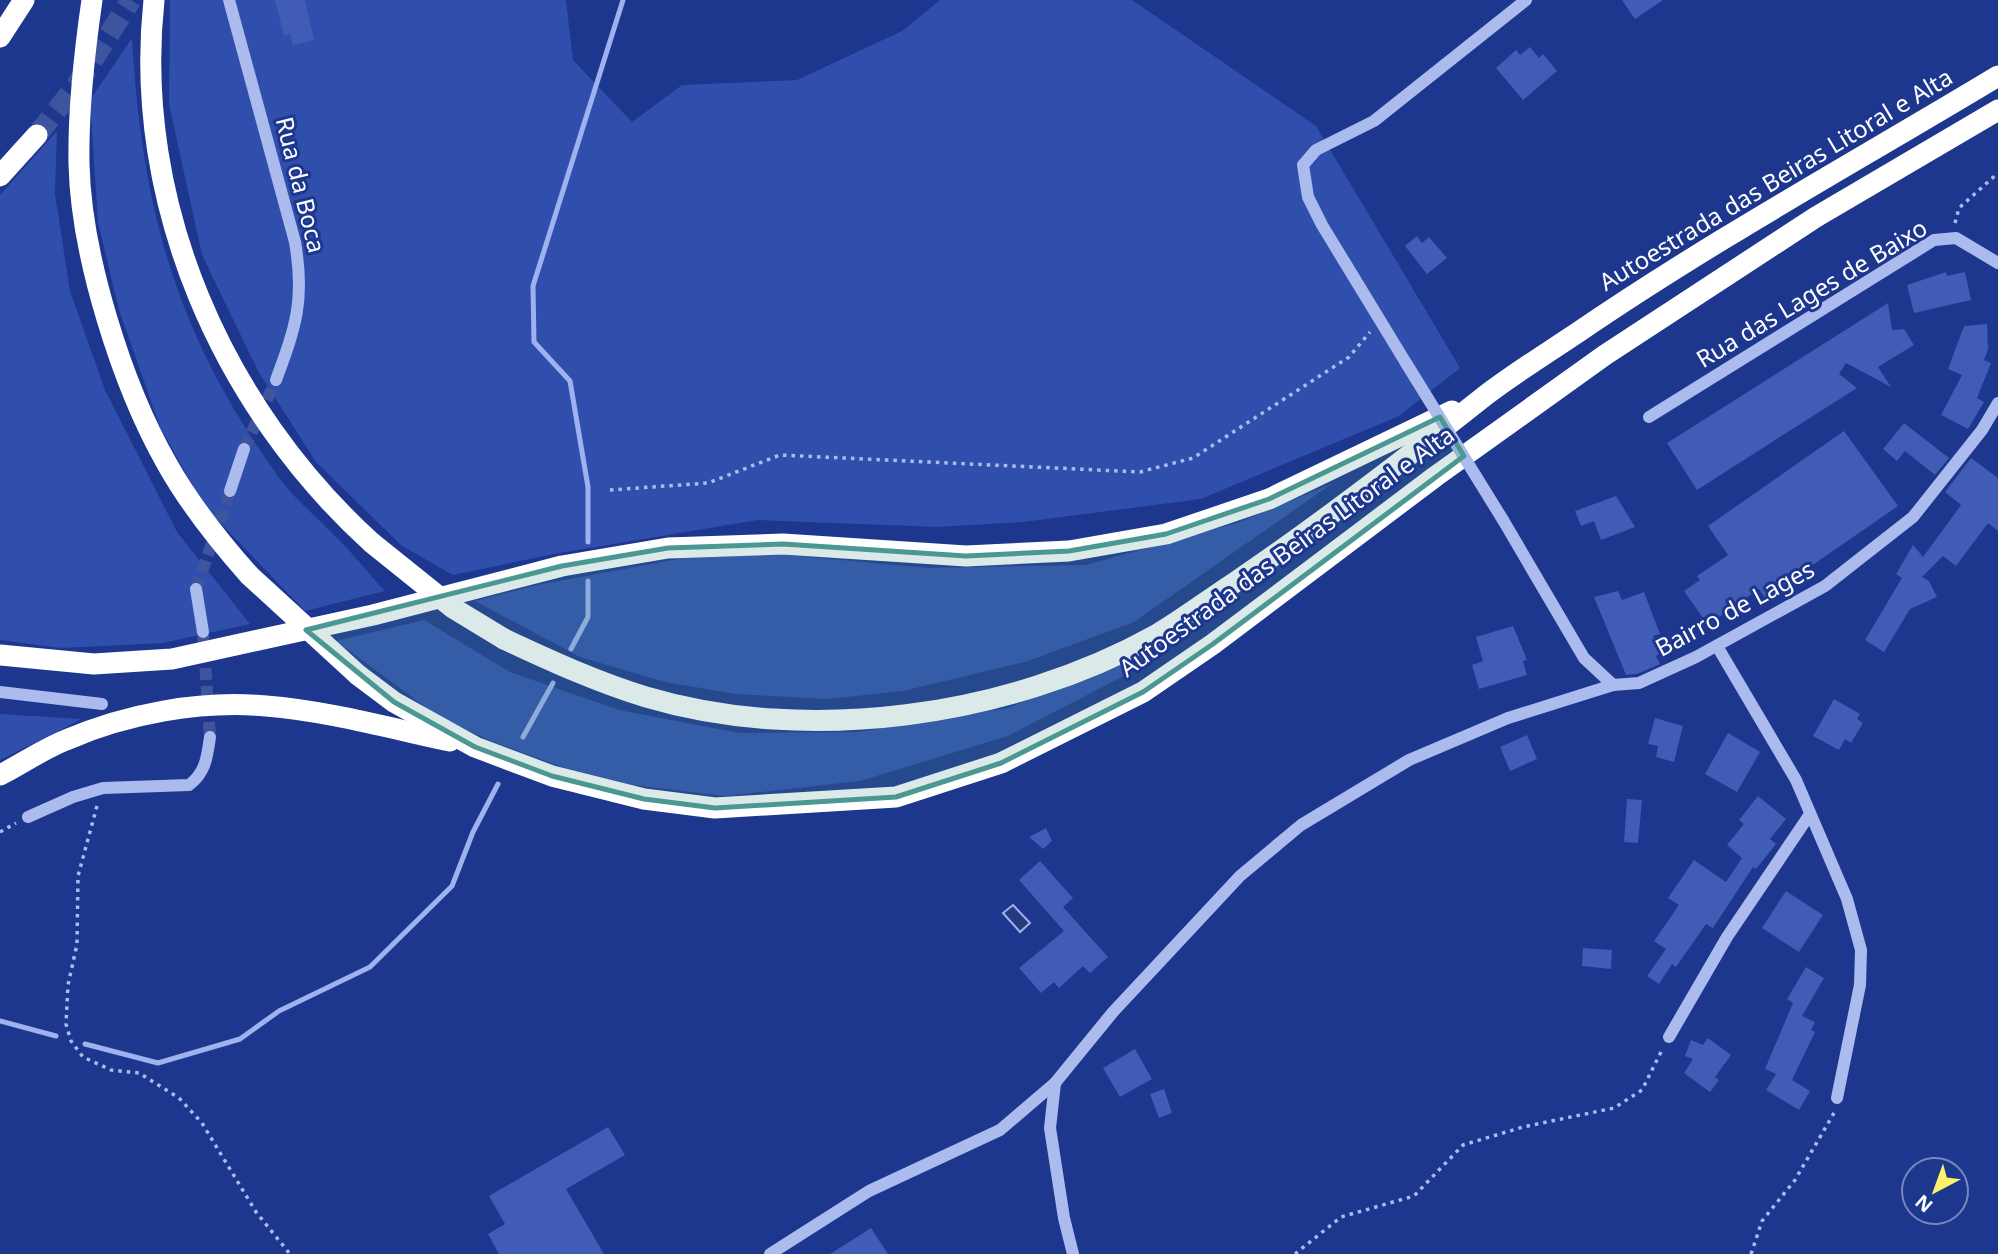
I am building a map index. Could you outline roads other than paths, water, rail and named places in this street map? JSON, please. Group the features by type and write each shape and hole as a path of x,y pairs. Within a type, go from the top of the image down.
{"highway":[{"path":"0,37 24,0"},
{"name":"Autoestrada das Beiras Litoral e Alta","path":"92,0 80,91 79,167 88,240 108,319 132,386 166,463 207,526 249,575 358,675 394,702 475,747 552,776 644,799 715,808 896,797 1001,763 1143,692 1213,644 1605,355 1816,217 1998,110"},
{"name":"Autoestrada das Beiras Litoral e Alta","path":"155,0 153,101 165,189 188,273 220,344 254,405 295,463 372,543 453,608 505,639 574,671 647,697 716,713 787,721 863,720 934,710 1048,683 1156,635 1290,545 1486,396 1668,271 1998,76"},
{"path":"0,176 37,135"},
{"path":"0,655 94,664 172,659 373,615 562,566 668,548 783,544 966,555 1069,551 1166,534 1269,499 1486,396"},
{"path":"0,775 65,740 130,717 198,708 264,705 356,719 475,747"}],"street":[{"name":"Rua da Boca","path":"229,0 295,242 301,277 300,307 276,380"},
{"path":"1525,0 1374,121 1317,150 1303,165 1308,197 1380,320 1584,658 1613,685"},
{"name":"Rua das Lages de Baixo","path":"1649,417 1934,240 1950,238 1968,243 1998,263"},
{"name":"Bairro de Lages","path":"771,1254 869,1191 1000,1130 1055,1083 1113,1012 1240,876 1301,825 1409,760 1508,718 1613,685 1639,683 1717,646 1825,586 1913,517 1982,430 1998,403"},
{"path":"230,491 244,449"},
{"path":"196,589 203,632"},
{"path":"1717,646 1796,780 1847,899 1861,950 1860,985 1837,1098"},
{"path":"0,692 103,704"},
{"path":"28,817 73,797 103,788 188,785 200,777 210,737"},
{"path":"1669,1037 1727,937 1810,814"},
{"path":"1055,1083 1050,1128 1064,1219 1073,1254"}],"waterway":[{"path":"588,542 588,487 570,381 534,342 533,286 623,0"},
{"path":"571,649 588,617 588,581"},
{"path":"523,737 553,683"},
{"path":"85,1044 158,1063 240,1039 279,1011 370,967 452,886 473,832 498,784"},
{"path":"0,1021 56,1036"}],"tunnel":[{"path":"37,135 76,86 131,0"},
{"path":"244,449 276,380"},
{"path":"196,589 230,491"},
{"path":"203,632 210,737"}]}
